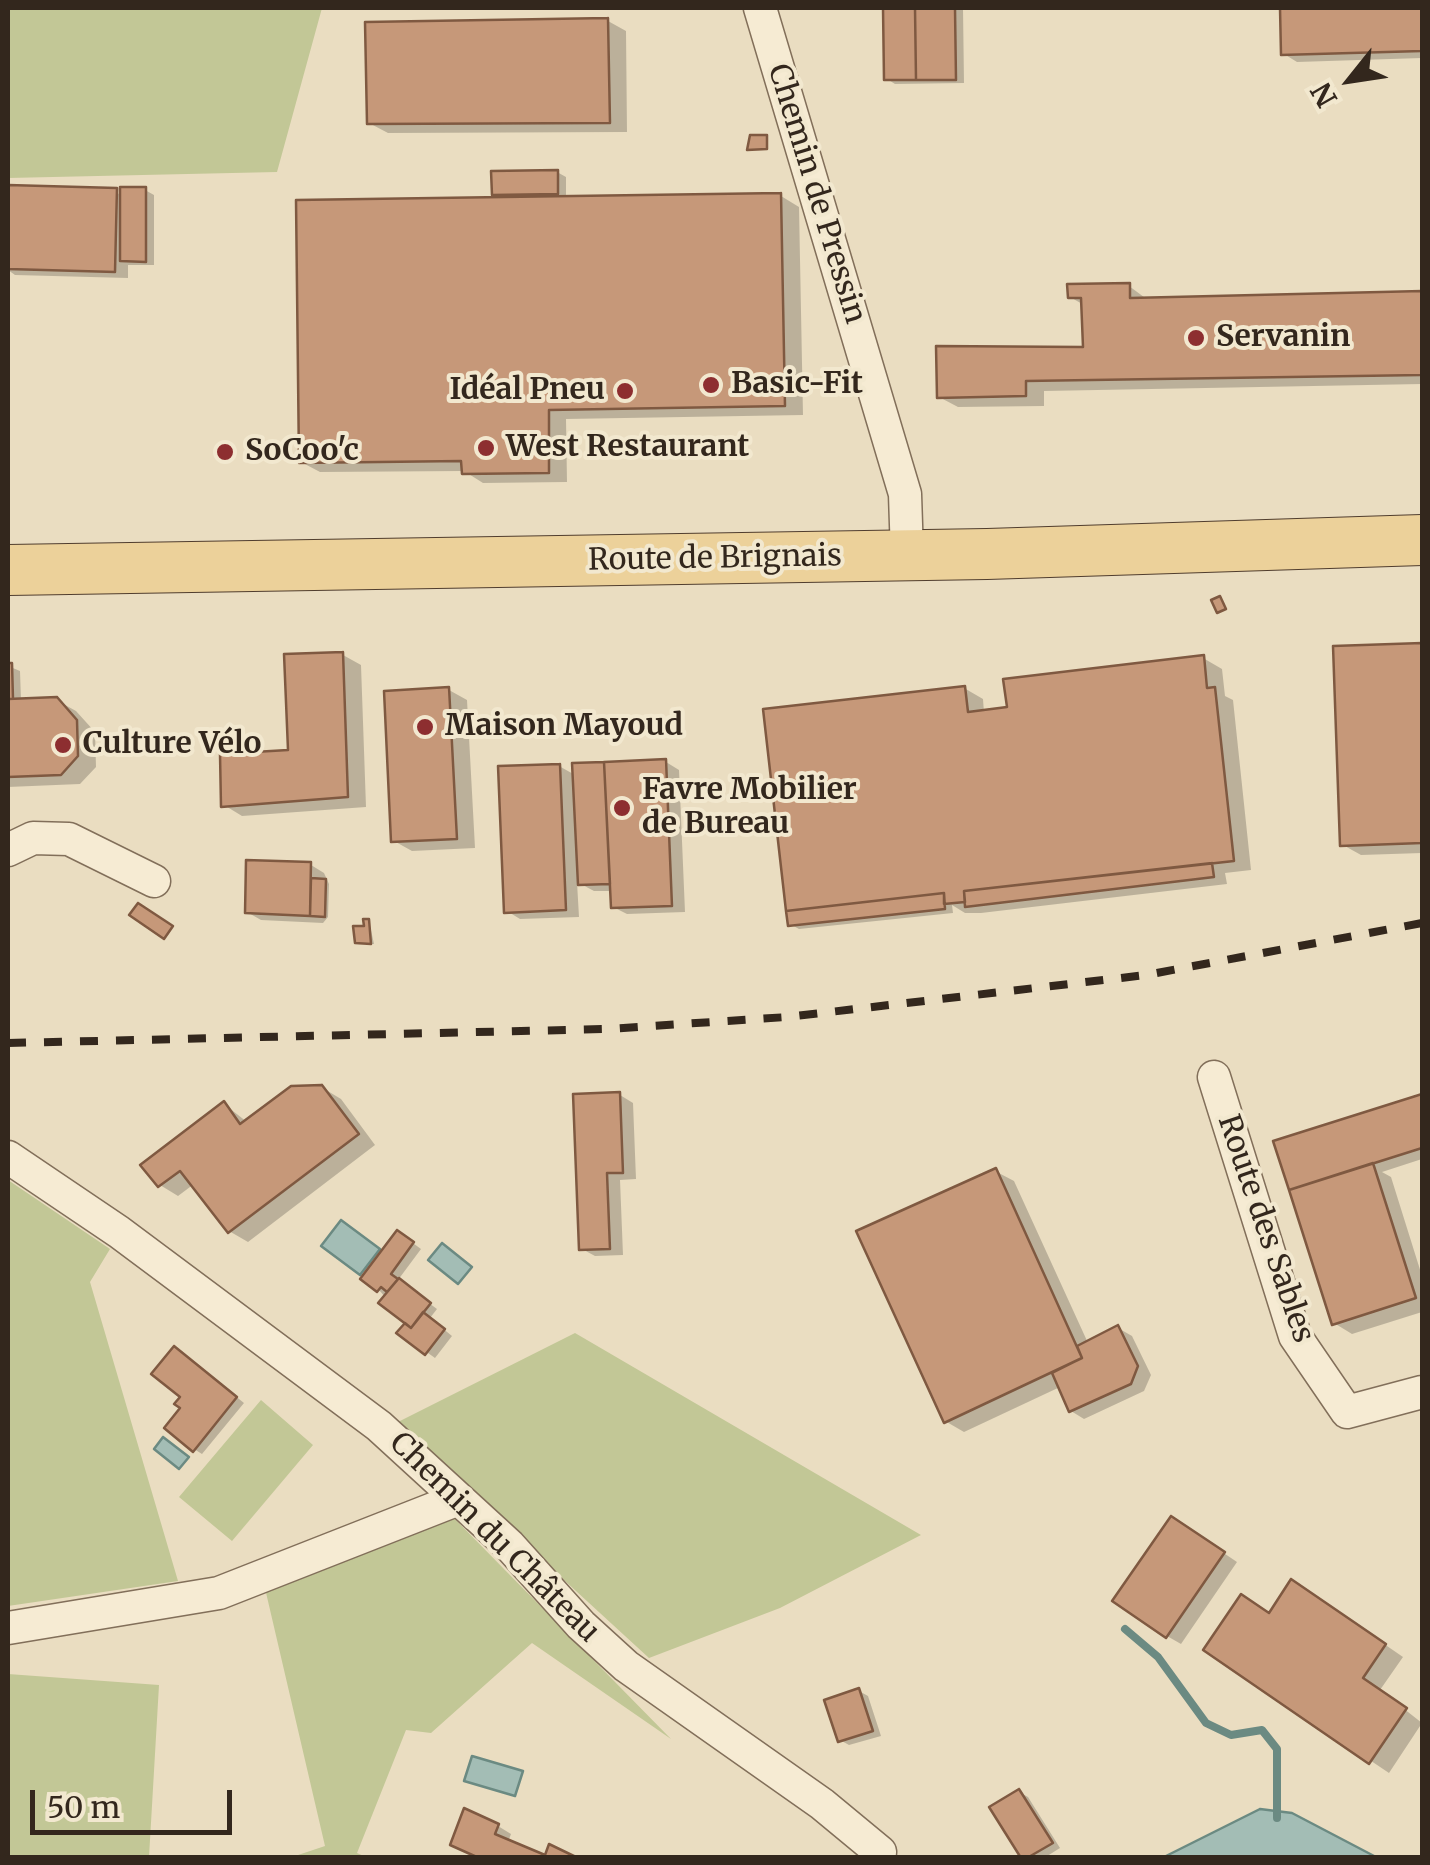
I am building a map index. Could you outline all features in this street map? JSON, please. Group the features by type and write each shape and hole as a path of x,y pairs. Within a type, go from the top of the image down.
{"main road":[{"name":"Route de Brignais","path":"8,570 907,555 1422,540"}],"street":[{"name":"Chemin de Pressin","path":"760,8 904,494 907,555"},
{"path":"8,850 33,838 69,839 154,882"},
{"name":"Route des Sables","path":"1214,1077 1295,1336 1347,1412 1422,1392"},
{"name":"Chemin du Château","path":"8,1156 119,1232 380,1426 509,1546 626,1666 822,1804 880,1852"},
{"path":"8,1628 219,1593 456,1500"}],"green space":[{"path":"8,8 322,8 277,172 8,178"},
{"path":"8,1180 110,1249 90,1282 178,1581 8,1606"},
{"path":"575,1333 921,1535 780,1608 649,1658 394,1424"},
{"path":"261,1400 313,1445 232,1541 179,1497"},
{"path":"448,1512 671,1739 532,1643 431,1733 406,1730 357,1853 366,1857 292,1857 325,1846 264,1584"},
{"path":"8,1674 159,1685 149,1857 8,1857"}],"water":[{"path":"341,1220 380,1249 360,1275 321,1246"},
{"path":"442,1243 472,1267 458,1284 428,1260"},
{"path":"163,1437 189,1457 179,1469 154,1449"},
{"path":"472,1756 523,1771 515,1796 464,1781"},
{"path":"1260,1809 1292,1813 1376,1857 1164,1857"}],"building":[{"path":"883,8 915,8 916,80 884,80"},
{"path":"915,8 955,8 956,80 916,80"},
{"path":"1280,8 1422,8 1422,51 1281,55"},
{"path":"608,18 610,123 367,124 365,22"},
{"path":"750,135 767,135 767,149 747,150"},
{"path":"558,170 558,194 492,195 491,171"},
{"path":"8,185 117,188 115,272 8,269"},
{"path":"120,187 146,187 146,262 120,261"},
{"path":"781,193 785,406 549,410 549,473 462,474 461,461 299,463 296,200"},
{"path":"1130,283 1130,298 1422,291 1422,375 1026,381 1026,396 937,398 936,346 1083,347 1081,298 1068,298 1067,284"},
{"path":"1220,596 1226,609 1217,613 1211,600"},
{"path":"1422,643 1422,843 1340,846 1333,646"},
{"path":"343,652 348,797 221,807 220,754 288,750 284,654"},
{"path":"1204,655 1207,688 1215,687 1234,861 964,891 965,902 944,904 944,893 786,911 763,709 965,686 968,712 1007,707 1003,679"},
{"path":"8,663 12,663 13,699 8,699"},
{"path":"449,687 457,839 391,842 384,691"},
{"path":"57,697 77,720 78,756 61,775 8,777 8,699"},
{"path":"666,759 672,906 611,908 604,762"},
{"path":"604,762 610,884 578,885 572,763"},
{"path":"560,764 566,910 504,913 498,766"},
{"path":"246,860 311,862 310,916 245,913"},
{"path":"1212,863 1214,877 965,907 964,891"},
{"path":"311,878 326,879 325,917 310,916"},
{"path":"944,893 945,909 788,926 786,911"},
{"path":"138,903 173,926 164,939 129,915"},
{"path":"363,919 369,919 371,944 355,943 353,926 364,926"},
{"path":"322,1085 359,1134 228,1233 180,1171 158,1187 140,1165 224,1101 240,1124 291,1086"},
{"path":"620,1092 623,1173 607,1173 610,1249 579,1250 573,1094"},
{"path":"1422,1094 1422,1148 1289,1190 1273,1141"},
{"path":"1373,1163 1416,1298 1332,1325 1289,1190"},
{"path":"996,1168 1082,1358 944,1423 856,1231"},
{"path":"397,1230 414,1242 391,1274 398,1279 387,1292 381,1287 377,1292 360,1279"},
{"path":"399,1278 431,1303 411,1328 378,1303"},
{"path":"423,1312 445,1329 425,1355 396,1333 405,1323 411,1328"},
{"path":"1118,1325 1138,1366 1131,1384 1069,1412 1052,1373 1082,1358 1077,1346"},
{"path":"174,1346 237,1397 193,1452 164,1428 180,1408 174,1404 180,1397 151,1374"},
{"path":"1171,1516 1225,1552 1166,1638 1112,1601"},
{"path":"1291,1579 1386,1644 1363,1678 1407,1708 1369,1764 1203,1650 1241,1594 1269,1613"},
{"path":"859,1688 873,1731 838,1742 824,1700"},
{"path":"1019,1789 1053,1843 1027,1858 1021,1858 989,1807"},
{"path":"464,1808 499,1824 495,1834 545,1855 549,1844 578,1858 479,1858 450,1845"}],"waterway":[{"path":"1125,1629 1158,1657 1206,1723 1231,1735 1262,1730 1277,1749 1277,1818"}],"railway":[{"path":"8,1043 607,1029 787,1017 1146,975 1422,923"}],"place":[{"name":"Servanin","path":"1196,338"},
{"name":"Basic-Fit","path":"711,385"},
{"name":"Idéal Pneu","path":"625,391"},
{"name":"West Restaurant","path":"486,448"},
{"name":"SoCoo'c","path":"225,452"},
{"name":"Maison Mayoud","path":"425,727"},
{"name":"Culture Vélo","path":"63,745"},
{"name":"Favre Mobilier de Bureau","path":"622,808"}]}
